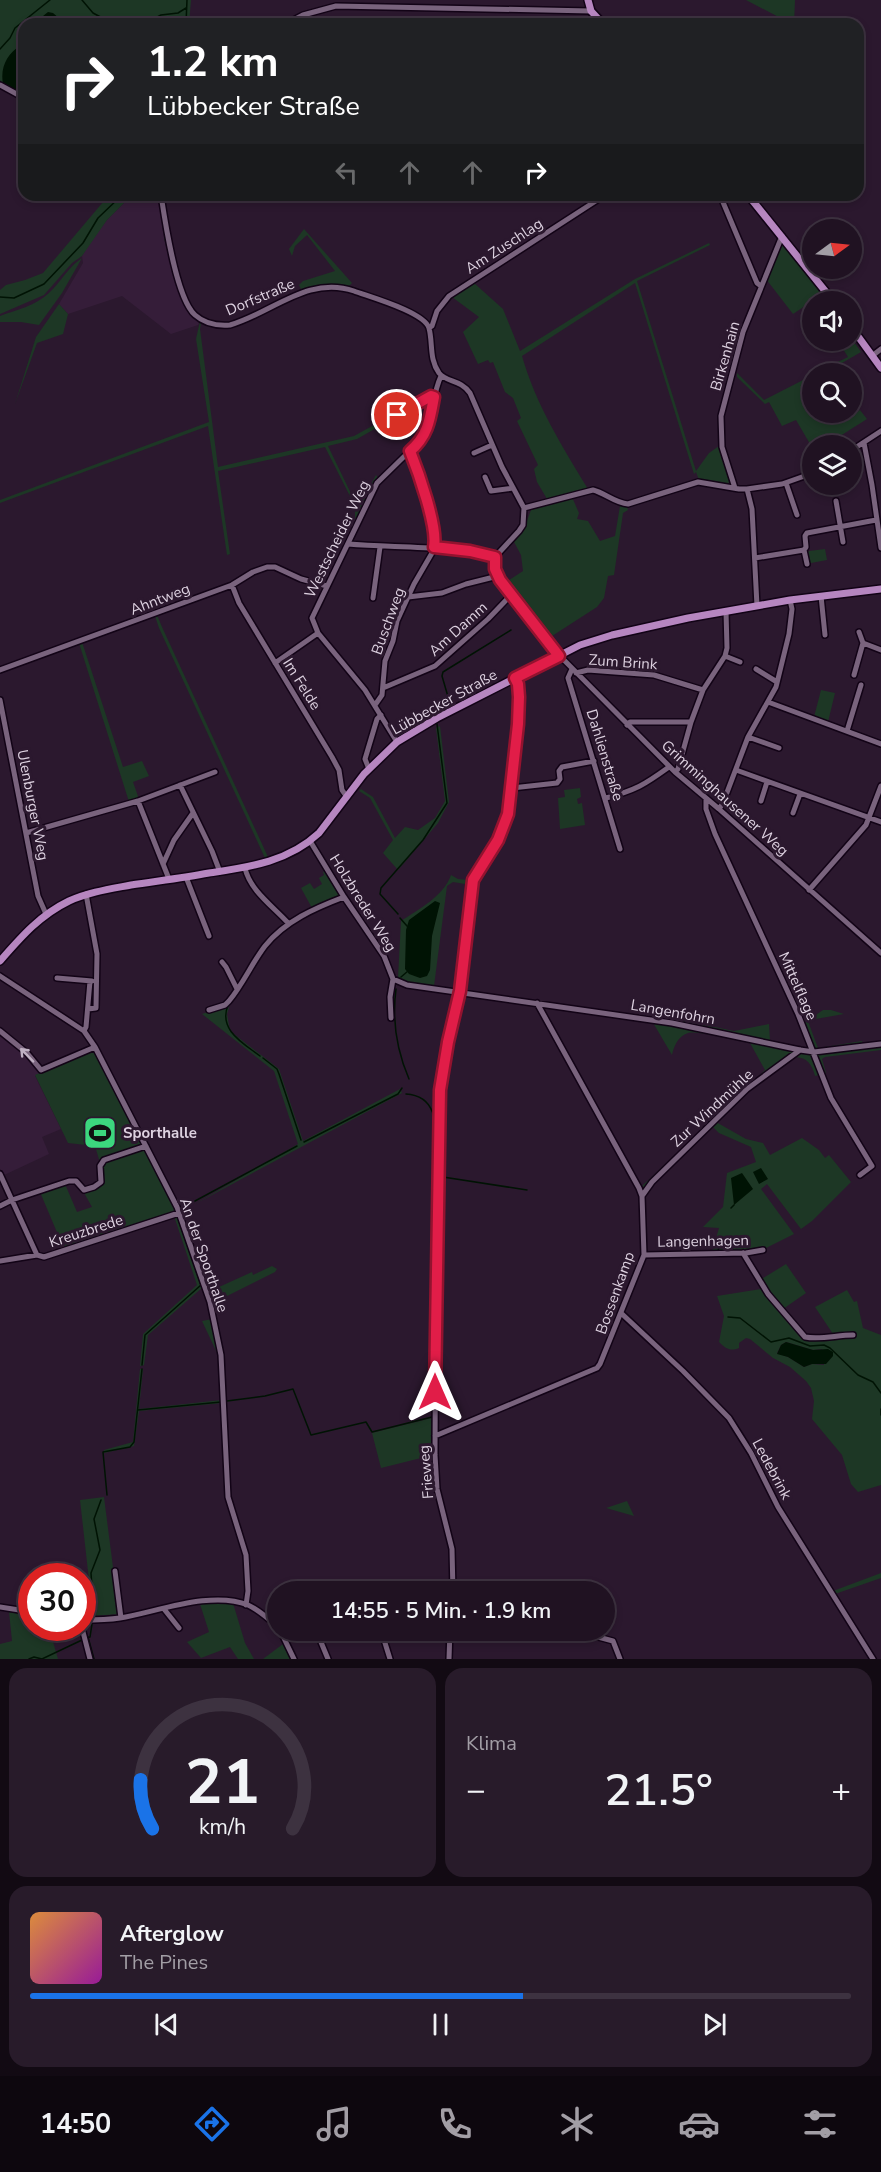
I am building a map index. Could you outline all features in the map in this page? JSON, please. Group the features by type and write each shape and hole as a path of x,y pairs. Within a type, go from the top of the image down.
{"main road":[{"path":"588,0 591,11 597,18"},
{"path":"753,201 825,291"},
{"path":"862,342 881,368"},
{"name":"Lübbecker Straße","path":"0,961 22,935 46,914 86,894 245,868 276,860 310,841 327,824 369,769 397,742 437,718 580,645 612,634 726,611 790,600 881,589"}],"street":[{"path":"297,18 336,6 591,11"},
{"path":"0,86 18,95"},
{"name":"Dorfstraße","path":"162,201 176,272 189,307 202,320 215,325 230,325 310,289 331,286 354,291 421,317"},
{"name":"Am Zuschlag","path":"429,328 432,326 435,314 448,296 596,201"},
{"path":"723,201 755,278 761,286"},
{"name":"Birkenhain","path":"735,488 722,447 721,416 743,332 782,236"},
{"path":"435,314 421,317 429,328 432,355 441,376 466,387 524,508 523,525 495,557 494,564 498,576 559,656"},
{"path":"872,356 881,349"},
{"name":"Westscheider Weg","path":"318,633 312,618 327,586 377,483 419,444 428,429 441,376"},
{"path":"380,425 431,396 434,397"},
{"path":"881,431 864,443 881,548"},
{"path":"474,453 492,445"},
{"path":"410,451 428,510 434,547"},
{"path":"485,477 491,491 513,488"},
{"path":"524,508 593,490 617,502 628,504 698,482 747,489 786,483 802,477"},
{"path":"786,483 797,515"},
{"path":"872,485 881,483"},
{"path":"747,489 752,508 758,606"},
{"path":"836,501 843,542"},
{"path":"807,564 804,536 807,533 876,520"},
{"path":"348,544 380,547 434,547 470,551 495,557"},
{"path":"373,598 380,547"},
{"name":"Buschweg","path":"375,705 383,688 385,661 393,641 397,621 434,547"},
{"path":"755,558 804,550"},
{"name":"Ahntweg","path":"0,670 232,585 253,572 267,567 275,567 301,579 327,586"},
{"path":"408,597 442,592 498,576"},
{"name":"Im Felde","path":"232,585 239,603 332,757 339,770 342,790 347,796"},
{"name":"Am Damm","path":"383,688 435,666 488,619 511,595"},
{"path":"821,596 825,636"},
{"path":"719,809 748,737 777,682 789,634 792,609 790,600"},
{"path":"675,772 678,769 703,690 725,656 726,611"},
{"path":"854,675 862,644 859,632"},
{"path":"275,663 318,633 375,705 397,742"},
{"path":"862,644 881,650"},
{"name":"Grimminghausener Weg","path":"559,656 669,767 881,953"},
{"path":"725,656 740,662"},
{"path":"756,669 777,682"},
{"name":"Zum Brink","path":"574,671 658,675 703,690"},
{"name":"Dahlienstraße","path":"574,671 568,678 620,849"},
{"name":"Frieweg","path":"453,1581 453,1549 437,1489 435,1436 439,1112 448,1042 460,991 473,880 498,840 505,824 512,789 519,697 515,678"},
{"path":"847,731 861,685"},
{"name":"Ulenburger Weg","path":"0,700 38,896 46,914"},
{"path":"768,702 881,744"},
{"path":"369,769 365,759 377,719 381,715"},
{"path":"627,725 630,723 691,722"},
{"path":"748,737 779,748"},
{"path":"512,789 557,783 560,780 559,771 562,767 594,761"},
{"path":"606,798 645,785 669,767"},
{"path":"736,770 881,822"},
{"path":"26,833 138,801 215,772"},
{"path":"761,801 767,782"},
{"path":"180,785 196,815 220,872"},
{"path":"809,890 866,825 881,786"},
{"path":"794,813 800,794"},
{"name":"Mittelflage","path":"706,798 706,809 715,834 814,1052 831,1098 872,1166 860,1175"},
{"path":"138,801 169,879"},
{"path":"163,864 174,840 189,815 193,813"},
{"name":"Holzbreder Weg","path":"310,841 384,956 393,979 390,997 391,1018"},
{"path":"245,868 247,876 255,887 289,924"},
{"path":"186,877 209,936"},
{"path":"86,894 97,954 96,1008 88,1009"},
{"path":"209,1010 225,1005 264,948 289,924 314,909 344,897"},
{"path":"222,962 237,989"},
{"name":"An der Sporthalle","path":"0,976 84,1032 95,1047 178,1213 210,1302 221,1355 228,1497 246,1555 248,1591 246,1605"},
{"path":"57,978 97,981"},
{"path":"393,979 407,985 460,991"},
{"path":"84,1032 90,981"},
{"name":"Langenfohrn","path":"460,991 672,1023 814,1052 881,1044"},
{"name":"Bossenkamp","path":"435,1436 597,1368 644,1254 642,1196 639,1188 537,1003"},
{"path":"0,1031 27,1053 41,1070 95,1047"},
{"name":"Zur Windmühle","path":"642,1196 646,1189 747,1089 800,1050"},
{"path":"0,1206 69,1181 76,1181 84,1190 94,1187 101,1182 100,1166 104,1160 146,1146"},
{"path":"0,1174 37,1255"},
{"path":"639,1188 646,1189"},
{"name":"Kreuzbrede","path":"0,1261 37,1255 44,1257 178,1213"},
{"name":"Langenhagen","path":"644,1254 743,1253 763,1250"},
{"path":"743,1253 768,1294 805,1337 814,1339 834,1335 853,1335"},
{"name":"Ledebrink","path":"621,1312 729,1418 751,1453 778,1507 873,1659"},
{"path":"115,1571 121,1618"},
{"path":"96,1619 121,1618 208,1601 246,1605 267,1617"},
{"path":"0,1607 18,1610"},
{"path":"164,1609 178,1628"},
{"path":"85,1641 90,1659"},
{"path":"285,1641 294,1659"},
{"path":"321,1641 328,1659"},
{"path":"384,1641 390,1659"},
{"path":"449,1659 450,1641"},
{"path":"613,1641 620,1659"}],"shaded area":[{"path":"48,12 59,18 40,18"},
{"path":"18,47 18,93 3,84 2,78 4,67 12,52"},
{"path":"126,201 159,201 164,238 174,276 200,321 198,325 171,334 122,296 68,314 59,304 83,263 82,256 88,245 107,220"},
{"path":"435,901 440,903 432,936 430,970 427,976 420,978 409,974 405,969 406,930 409,920"},
{"path":"0,1032 26,1053 41,1072 35,1076 61,1129 42,1137 49,1154 2,1176 0,1172"},
{"path":"761,1168 768,1179 759,1184 753,1172"},
{"path":"742,1173 753,1189 734,1205 731,1178"},
{"path":"786,1342 813,1350 828,1349 833,1352 833,1356 826,1364 812,1364 804,1367 788,1357 777,1354 781,1345"}],"green space":[{"path":"0,0 191,0 190,18 18,18 18,93 0,84"},
{"path":"746,0 795,0 794,18 780,18"},
{"path":"104,201 126,201 107,220 82,256 72,263 44,295 0,314 0,290 6,285 43,273"},
{"path":"304,229 352,283 349,286 334,284 302,291 299,285 303,281 335,271 307,235 295,246 292,256 289,249"},
{"path":"169,233 184,290 195,310 202,317 200,329 218,467 354,436 423,398 424,401 357,439 328,446 358,508 376,475 378,478 355,523 355,506 325,447 218,471 230,554 227,555 208,426 0,503 0,500 209,422 196,339 200,321 186,306 176,284 164,238"},
{"path":"709,243 710,245 637,281 696,471 709,453 719,446 729,481 728,485 699,480 696,472 694,474 635,283 522,356 542,408 588,489 547,499 537,482 534,469 538,465 517,421 521,418 513,398 505,392 493,362 490,363 488,360 478,364 463,332 479,317 452,297 474,283 503,309 520,351 635,279"},
{"path":"780,243 784,243 802,268 802,279 810,279 819,291 802,291 802,308 793,314 766,279"},
{"path":"82,258 62,293 39,325 0,322 0,316 44,297"},
{"path":"59,304 68,314 63,334 37,343 15,404 36,337"},
{"path":"844,351 861,352 842,363 836,363 848,357"},
{"path":"737,373 764,400 802,381 802,423 861,423 842,435 805,435 796,420 782,426 769,402 765,404 737,377"},
{"path":"862,413 867,419 862,422"},
{"path":"572,497 579,513 577,519 588,521 600,541 615,536 620,506 627,507 628,510 623,513 614,575 608,576 604,598 597,607 549,638 506,582 523,571 521,555 514,542 525,526 531,510"},
{"path":"825,549 827,560 808,562 807,553 809,551"},
{"path":"157,615 268,857 265,858 159,628 155,616"},
{"path":"82,642 123,767 142,761 149,776 133,782 140,802 130,805 79,643"},
{"path":"821,690 835,693 828,722 814,717"},
{"path":"440,726 449,802 438,823 398,870 383,853 393,840 370,798 359,791 361,789 373,797 395,838 405,827 418,830 435,818 445,801 436,728"},
{"path":"580,788 581,797 577,799 578,804 582,803 585,825 560,829 558,798 565,797 564,790"},
{"path":"326,870 339,894 338,897 312,908 301,888 310,883 314,889 322,884 319,878"},
{"path":"451,875 458,879 472,878 471,885 453,882 447,886 434,986 402,981 398,978 401,921 437,896 448,883"},
{"path":"230,1004 227,1014 230,1031 279,1069 303,1141 400,1089 402,1093 195,1204 298,1144 274,1071 202,1014"},
{"path":"823,1010 844,1014 810,1020 809,1024 818,1048 862,1041 863,1044 881,1042 881,1050 825,1057 822,1059 826,1073 815,1076 809,1063 796,1057 760,1081 716,1122 746,1139 763,1143 770,1155 802,1138 819,1150 825,1158 829,1155 851,1182 801,1229 767,1184 761,1189 794,1234 762,1250 712,1252 719,1228 703,1227 723,1207 727,1173 756,1162 751,1147 719,1133 712,1126 690,1142 644,1187 642,1186 765,1070 750,1043 708,1034 693,1032 685,1034 677,1042 672,1055 652,1021 670,1023 671,1018 734,1031 769,1024 770,1041 814,1050 804,1023"},
{"path":"92,1049 176,1208 174,1213 64,1249 40,1192 65,1184 77,1212 92,1207 83,1191 99,1185 101,1166 95,1146 68,1143 35,1075"},
{"path":"178,1215 203,1287 148,1335 144,1365 140,1366 143,1334 197,1285 174,1216"},
{"path":"786,1264 806,1293 783,1309 760,1280"},
{"path":"272,1266 277,1269 275,1272 211,1304 208,1292 252,1272 253,1275"},
{"path":"761,1289 806,1337 814,1338 833,1334 815,1307 847,1290 854,1302 857,1301 863,1328 881,1335 881,1485 858,1492 851,1484 842,1455 812,1419 814,1401 811,1388 806,1381 750,1339 746,1338 739,1343 739,1348 733,1350 719,1342 724,1316 717,1296","holes":["786,1342 813,1350 822,1349 824,1365 812,1364 804,1367 777,1353 781,1345"]},
{"path":"212,1319 220,1355 202,1321"},
{"path":"140,1369 143,1369 139,1409 222,1400 222,1403 139,1411 134,1446 104,1453 104,1450 133,1442"},
{"path":"432,1418 433,1455 381,1468 372,1433"},
{"path":"104,1497 119,1614 96,1616 96,1563 87,1563 80,1500"},
{"path":"627,1501 634,1516 606,1508"},
{"path":"881,1573 881,1578 835,1594 833,1591"},
{"path":"233,1603 245,1643 254,1659 238,1659 230,1647 201,1658 187,1642 209,1632 200,1604"},
{"path":"9,1612 18,1614 18,1641 53,1641 58,1659 0,1659 0,1644 12,1641"},
{"path":"283,1644 290,1659 263,1659"}],"waterway":[{"path":"28,18 50,0"},
{"path":"82,0 93,13 102,18"},
{"path":"186,18 187,0"},
{"path":"155,18 178,13 186,8"},
{"path":"0,49 18,26"},
{"path":"0,297 14,298 44,284 83,243 98,218 116,201"},
{"path":"451,707 442,676 443,672 511,630"},
{"path":"398,914 380,894 381,888 423,840 447,803 437,724"},
{"path":"400,918 407,926"},
{"path":"401,977 408,971"},
{"path":"396,989 396,1035 409,1079"},
{"path":"228,1005 226,1022 229,1029 240,1041 260,1056"},
{"path":"263,1058 277,1069 301,1140"},
{"path":"304,1142 398,1094 402,1088"},
{"path":"406,1094 416,1096 430,1106 435,1122 436,1150"},
{"path":"182,1208 297,1146"},
{"path":"443,1177 527,1190"},
{"path":"731,1208 734,1205"},
{"path":"142,1365 145,1335 201,1285 179,1221"},
{"path":"718,1251 721,1238"},
{"path":"728,1317 740,1318 771,1342 789,1338 810,1346 824,1345 858,1375 873,1382 881,1393"},
{"path":"107,1495 103,1452 130,1447 134,1442 142,1369"},
{"path":"227,1401 265,1396 293,1389 311,1435 366,1422 372,1432 432,1417"},
{"path":"138,1410 221,1402"},
{"path":"881,1409 881,1415"},
{"path":"95,1563 100,1550 94,1519 101,1500"},
{"path":"29,1659 34,1657 42,1659 80,1641"},
{"path":"89,1641 94,1659"}],"place":[{"name":"Sporthalle","path":"100,1133"}],"route":[{"path":"397,415 431,396 434,397 428,429 419,444 410,451 428,510 434,547 470,551 495,557 495,569 500,580 559,656 515,678 519,697 518,724 508,814 498,840 473,880 460,991 440,1090 435,1392"}]}
